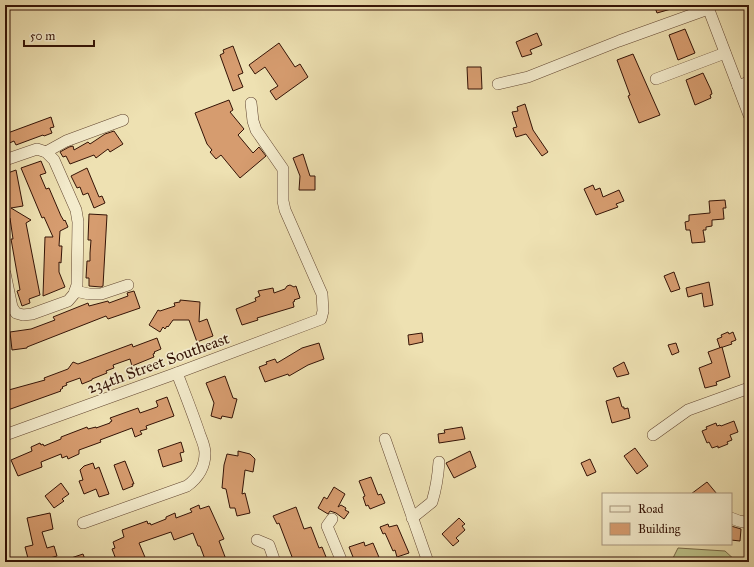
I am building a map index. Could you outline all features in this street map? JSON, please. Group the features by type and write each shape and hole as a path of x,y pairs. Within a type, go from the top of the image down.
{"street":[{"path":"498,84 528,76 707,7 749,115"},
{"path":"656,79 725,53"},
{"path":"738,86 749,82"},
{"name":"234th Street Southeast","path":"5,435 321,319 323,311 322,294 285,210 283,201 284,169 256,130 253,121 251,103"},
{"path":"46,152 66,141 124,120"},
{"path":"5,160 36,149 46,152 54,160 76,210 78,222 77,285 68,301 32,314 23,315 16,313 12,307 5,273"},
{"path":"74,292 101,294 128,286"},
{"path":"83,523 187,486 195,480 202,470 205,451 177,373"},
{"path":"653,435 688,410 749,388"},
{"path":"385,439 428,562"},
{"path":"412,518 432,502 438,479 439,462"},
{"path":"732,518 749,522"},
{"path":"332,519 328,526 342,562"},
{"path":"257,540 269,545 275,562"}],"green space":[{"path":"678,548 725,551 737,562 671,562"}],"building":[{"path":"654,5 678,5 678,7 657,13"},
{"path":"685,29 695,53 678,60 669,35"},
{"path":"537,33 542,45 530,50 532,54 522,57 516,42"},
{"path":"279,43 295,67 300,64 308,77 276,100 270,91 278,86 265,67 255,74 249,65"},
{"path":"233,46 243,73 238,75 243,87 233,91 220,55 224,53 223,50"},
{"path":"633,54 660,115 639,123 628,96 630,95 617,60"},
{"path":"467,67 481,67 482,89 468,89"},
{"path":"703,73 711,90 711,98 695,105 686,80"},
{"path":"229,100 233,110 230,112 244,129 238,135 253,153 259,147 266,156 240,178 221,155 216,159 210,152 212,150 207,144 195,113"},
{"path":"525,104 533,130 548,152 542,156 526,134 516,137 513,128 517,127 512,112 518,111 517,107"},
{"path":"51,117 54,127 50,128 52,133 16,145 14,141 5,145 5,134"},
{"path":"114,131 123,144 110,152 108,149 96,158 94,155 70,164 66,156 63,157 60,152 69,147 73,146 74,150 88,142 90,144 105,134"},
{"path":"303,154 310,176 315,176 315,190 299,190 300,176 293,158"},
{"path":"41,161 46,173 40,175 46,189 49,188 61,216 64,221 65,220 68,227 60,231 59,246 62,246 59,272 65,287 43,296 45,237 53,237 44,217 42,218 21,168"},
{"path":"87,168 99,197 102,196 105,203 94,208 88,193 83,195 80,187 77,188 71,176"},
{"path":"16,170 23,206 11,208 31,220 26,223 40,295 29,299 30,303 22,306 17,291 20,290 11,239 13,239 10,218 7,219 5,205 5,174"},
{"path":"593,185 595,190 600,188 603,197 619,190 624,201 616,204 618,207 596,215 584,189"},
{"path":"725,200 726,208 723,208 724,219 712,220 712,226 706,227 706,230 703,230 705,242 692,243 690,230 686,230 685,222 689,221 689,215 710,213 709,201"},
{"path":"89,214 107,215 103,286 101,287 89,286 89,278 86,278 87,261 90,261 91,240 88,240"},
{"path":"674,272 680,289 671,292 664,276"},
{"path":"709,282 713,305 704,307 702,293 688,297 686,288"},
{"path":"290,285 294,287 296,286 300,298 294,300 294,307 257,318 258,320 242,325 236,309 256,301 255,298 260,296 258,291 273,288 274,293 285,289"},
{"path":"134,291 140,308 108,319 106,316 27,348 12,350 10,332 31,329 55,320 53,317 88,303 89,306 108,301 109,303 128,296 127,293"},
{"path":"180,300 200,302 199,322 207,319 213,336 197,342 189,320 173,320 168,327 167,326 165,329 163,327 160,332 149,325 158,310 160,311 175,306 174,303 180,302"},
{"path":"728,332 729,334 733,332 736,340 731,342 732,344 720,348 717,339 722,337 721,335"},
{"path":"422,333 423,342 409,345 408,335"},
{"path":"157,338 161,349 154,352 154,357 132,366 130,359 113,365 114,368 106,371 107,373 92,380 82,384 80,378 66,383 67,385 62,387 63,388 60,390 61,391 5,411 5,391 45,380 44,378 68,369 73,362 78,364 132,344 133,347"},
{"path":"319,343 324,359 308,365 289,376 288,374 265,382 259,367 267,364 266,362 275,359 277,363 302,348"},
{"path":"676,343 679,352 672,355 668,345"},
{"path":"722,347 730,377 716,382 717,385 705,388 699,368 712,363 708,352"},
{"path":"624,362 629,374 617,377 613,368"},
{"path":"225,376 233,398 237,399 232,418 222,416 221,419 211,416 214,403 206,383"},
{"path":"167,397 174,416 146,426 147,429 140,431 142,434 135,437 132,428 79,450 79,454 68,459 67,456 62,458 61,454 41,462 42,467 18,476 11,460 32,451 31,447 40,443 44,446 61,439 61,437 87,427 88,429 96,428 110,423 112,421 110,418 138,408 140,413 157,407 156,401"},
{"path":"619,397 622,407 624,407 624,409 628,408 630,418 612,423 606,401"},
{"path":"734,421 738,432 730,435 732,440 727,442 728,444 718,448 718,446 712,448 709,442 707,443 702,431 707,429 706,427 716,423 717,426 721,426"},
{"path":"462,427 465,439 439,443 438,434 445,433 444,430"},
{"path":"181,442 184,452 180,453 182,461 163,467 158,450"},
{"path":"635,448 648,466 637,474 624,456"},
{"path":"238,451 250,454 255,459 253,472 245,470 242,494 245,493 250,513 237,516 235,508 230,508 226,489 222,488 224,465 227,454 238,456"},
{"path":"470,451 476,467 454,478 446,463"},
{"path":"590,459 596,472 587,476 581,463"},
{"path":"125,461 134,484 132,484 133,486 123,490 114,465"},
{"path":"93,463 95,469 99,467 109,494 99,497 96,489 84,494 79,481 83,480 80,470 84,466"},
{"path":"371,477 378,495 381,494 385,503 370,509 368,505 366,506 363,497 365,496 359,481"},
{"path":"707,482 716,493 692,493"},
{"path":"61,483 69,494 62,499 64,501 54,508 45,496"},
{"path":"334,487 345,494 338,507 341,505 349,512 344,519 336,513 330,511 328,514 318,508 324,497 327,499"},
{"path":"199,505 200,509 209,506 224,539 219,541 227,562 206,562 193,533 174,540 171,532 139,543 147,562 117,562 112,549 115,548 113,542 124,537 122,530 147,521 148,524 150,523 151,525 166,519 166,517 175,513 176,518 192,512 190,509"},
{"path":"296,507 304,529 311,527 319,548 322,547 328,562 294,562 279,523 277,524 273,516"},
{"path":"50,513 53,529 42,532 47,548 54,546 57,556 50,558 51,562 29,562 25,547 33,545 27,518"},
{"path":"459,518 465,524 462,526 465,530 456,538 459,541 453,546 442,534"},
{"path":"388,524 389,527 397,525 409,553 397,557 395,550 393,551 385,533 383,534 380,527"},
{"path":"732,526 741,529 740,541 732,540"},
{"path":"364,542 365,546 373,543 381,562 355,562 349,547"},
{"path":"83,554 86,562 62,562 62,561"}]}
